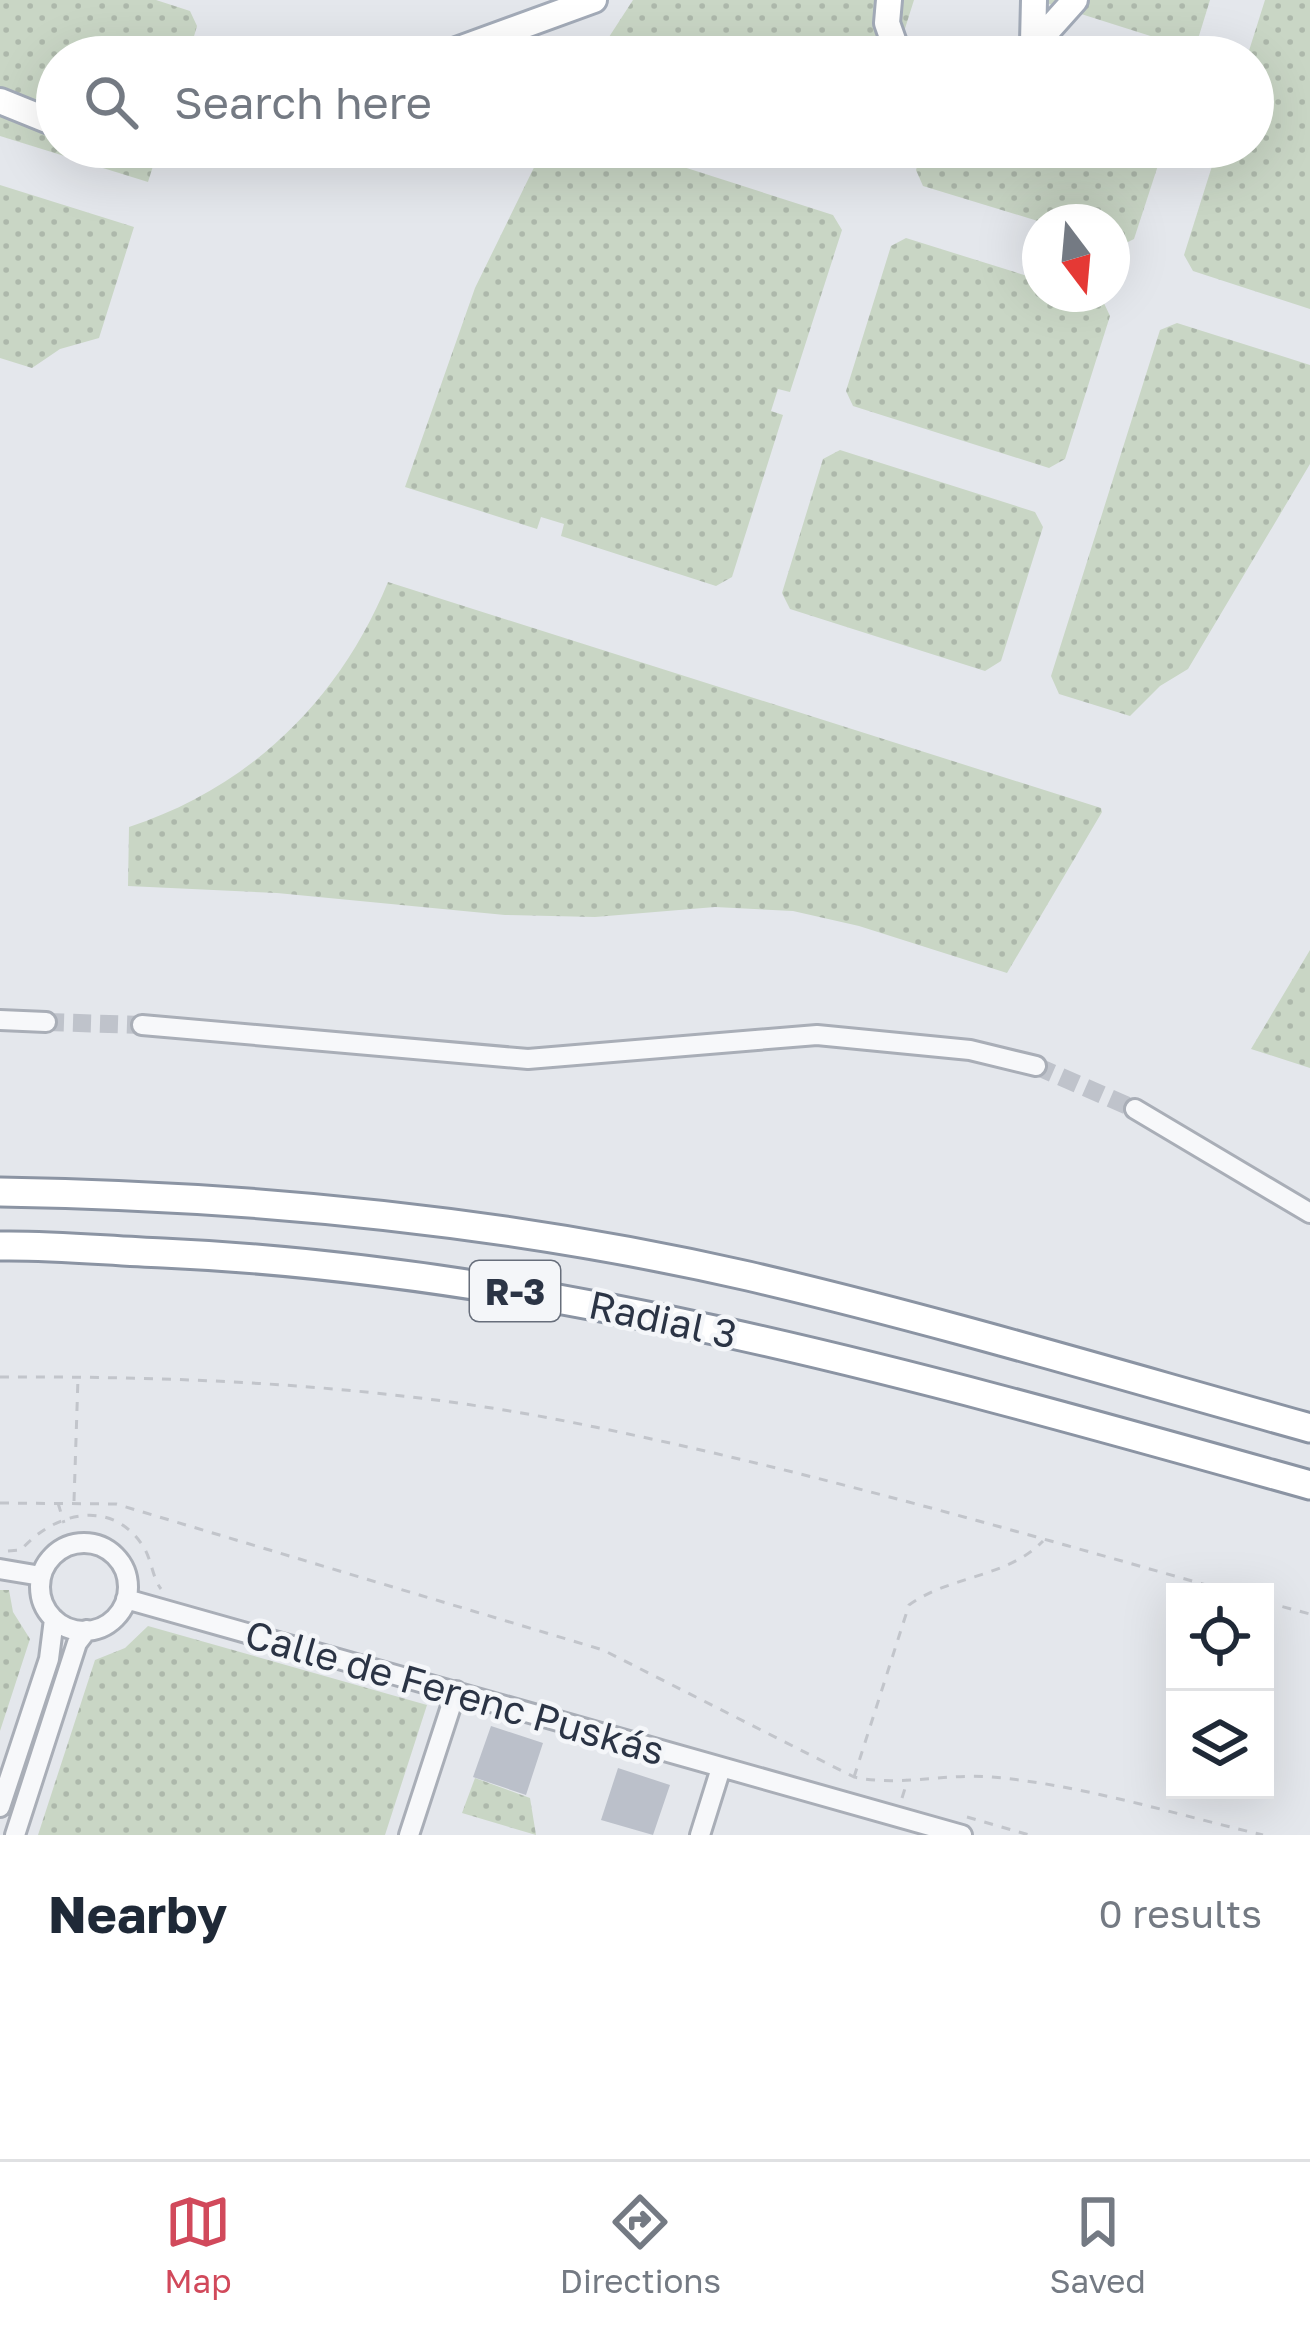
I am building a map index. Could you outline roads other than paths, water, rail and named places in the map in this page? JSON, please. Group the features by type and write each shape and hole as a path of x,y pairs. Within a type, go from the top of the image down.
{"highway":[{"name":"Radial 3","path":"0,1192 297,1204 589,1246 747,1276 1310,1428"},
{"name":"Radial 3","path":"0,1246 295,1260 635,1311 1019,1404 1310,1485"}],"main road":[{"path":"495,36 594,0"},
{"path":"890,0 887,23 892,36"},
{"path":"1030,36 1034,0"},
{"path":"1041,36 1075,0"},
{"path":"0,101 36,116"}],"street":[{"path":"0,1020 46,1022"},
{"path":"142,1025 528,1059 817,1035 970,1049 1036,1066"},
{"path":"1135,1109 1310,1213"},
{"path":"0,1808 49,1659 54,1619 42,1599 41,1576 57,1552 69,1545 97,1544 109,1550 126,1572 126,1599 112,1621 87,1630 77,1643 15,1835"},
{"path":"0,1569 41,1576"},
{"name":"Calle de Ferenc Puskás","path":"126,1599 721,1768 964,1826"},
{"path":"54,1619 87,1630"},
{"path":"409,1835 456,1691"},
{"path":"700,1835 721,1768"},
{"path":"875,1835 891,1809"}],"tunnel":[{"path":"46,1022 142,1025"},
{"path":"1036,1066 1135,1109"}]}
